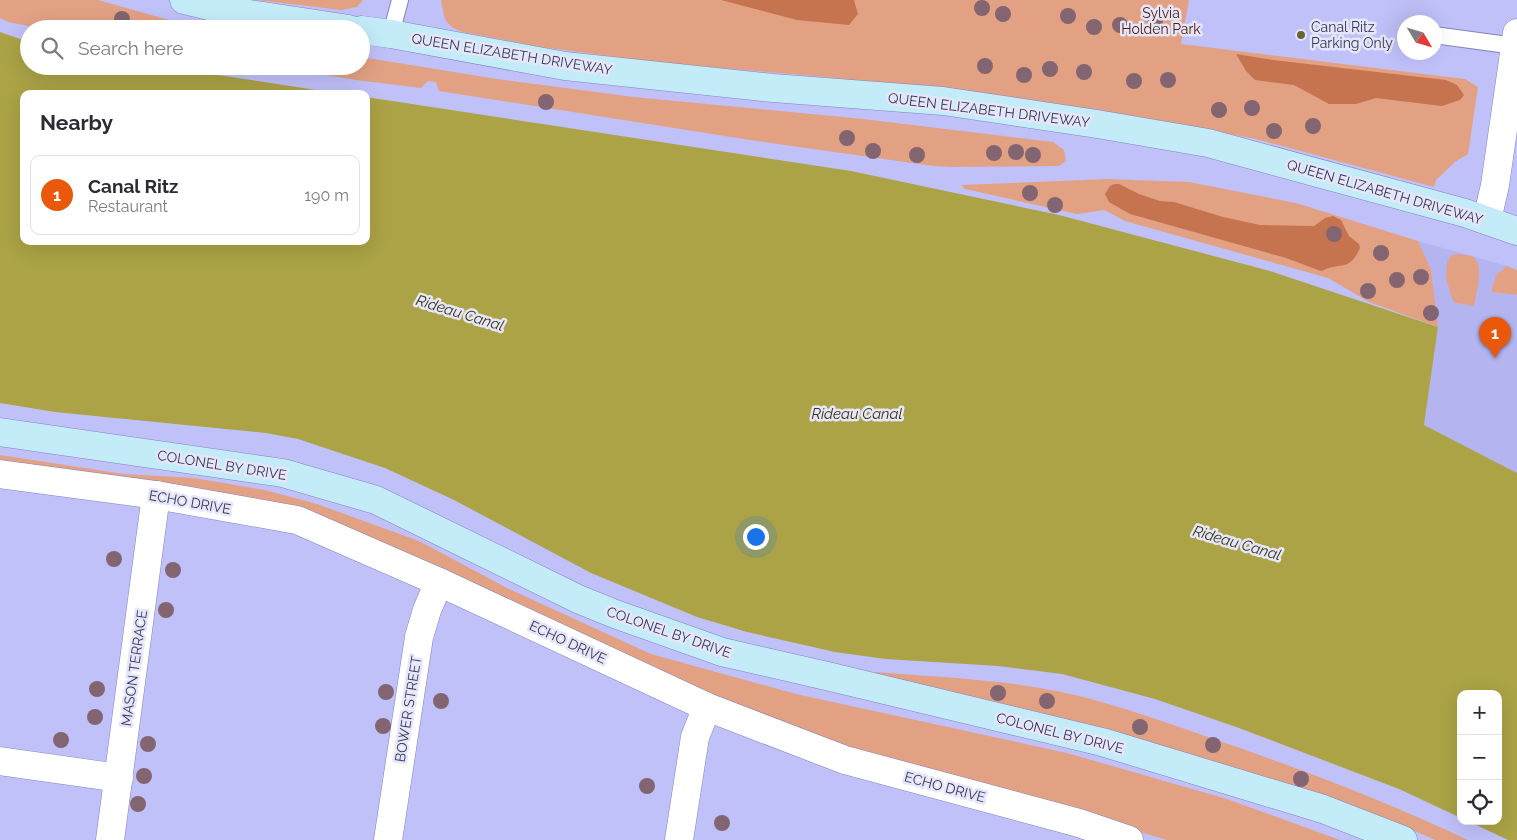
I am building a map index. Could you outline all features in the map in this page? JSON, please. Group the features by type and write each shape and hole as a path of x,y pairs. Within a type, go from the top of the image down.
{"main road":[{"path":"184,0 238,12 290,20"},
{"name":"QUEEN ELIZABETH DRIVEWAY","path":"370,31 565,66 773,88 942,101 1208,143 1517,230"},
{"name":"COLONEL BY DRIVE","path":"0,432 283,472 376,500 578,599 722,652 1102,742 1323,809 1403,840"}],"street":[{"path":"1487,220 1495,185 1516,39"},
{"name":"ECHO DRIVE","path":"0,474 156,495 297,520 439,582 707,707 845,760 1079,823 1129,840"},
{"name":"MASON TERRACE","path":"110,840 156,495"},
{"name":"BOWER STREET","path":"388,840 419,637 427,610 439,582"},
{"path":"679,840 695,737 707,707"},
{"path":"0,760 119,778"}],"lane":[{"path":"391,34 400,0"},
{"path":"1442,35 1516,39"}],"shaded area":[{"path":"721,0 854,0 858,14 849,25 797,20"},
{"path":"1236,54 1446,80 1457,85 1464,95 1460,100 1442,106 1376,98 1356,104 1329,104 1294,85 1255,80 1246,71"},
{"path":"1119,184 1139,194 1160,201 1174,202 1223,217 1260,225 1314,226 1325,218 1333,216 1341,220 1349,236 1359,244 1360,248 1356,256 1348,264 1322,271 1318,270 1286,258 1130,214 1109,202 1105,194 1110,186"},
{"path":"1418,241 1507,266 1496,275 1491,292 1517,295 1517,473 1424,425 1438,327 1431,269"}],"green space":[{"path":"0,0 98,0 169,20 20,20 20,24 0,18"},
{"path":"257,0 363,0 357,7 341,10"},
{"name":"Sylvia Holden Park","path":"441,0 1189,0 1181,44 1465,79 1478,87 1468,154 1455,162 1436,180 1434,187 1252,138 1014,98 835,78 653,62 541,47 462,32 451,26 446,20"},
{"path":"370,58 497,79 634,97 863,119 1053,142 1064,150 1066,161 1059,166 933,166 750,140 439,91 436,82 428,81 421,88 326,75 370,75"},
{"path":"1108,179 1189,182 1296,203 1418,241 1431,269 1438,327 1369,302 1328,278 1125,221 1104,210 1077,214 965,189 961,185"},
{"path":"1461,254 1473,257 1477,261 1479,280 1474,306 1453,301 1446,279 1447,262 1452,255"},
{"path":"1507,266 1517,270 1517,295 1491,292 1496,275"},
{"path":"0,455 124,474 194,478 265,490 317,504 419,541 507,588 651,654 796,694 1067,753 1227,799 1340,840 1167,840 861,750 765,719 404,554 0,461"},
{"path":"876,672 966,679 1034,687 1113,705 1238,747 1371,797 1468,840 1435,840 1383,817 1325,797 874,675"}],"water":[{"name":"Rideau Canal","path":"0,32 20,39 20,75 218,75 316,90 20,90 20,245 370,245 370,98 851,171 1059,215 1270,271 1438,327 1424,425 1517,473 1517,840 1508,840 1476,825 1502,825 1502,690 1457,690 1457,816 1399,789 1239,728 1155,699 1062,674 998,666 886,659 835,652 747,632 697,617 591,573 454,500 385,468 298,439 266,433 55,412 0,403"}],"place":[{"name":"Canal Ritz Parking Only","path":"1301,35"},
{"name":"Canal Ritz","path":"1495,358"}]}
